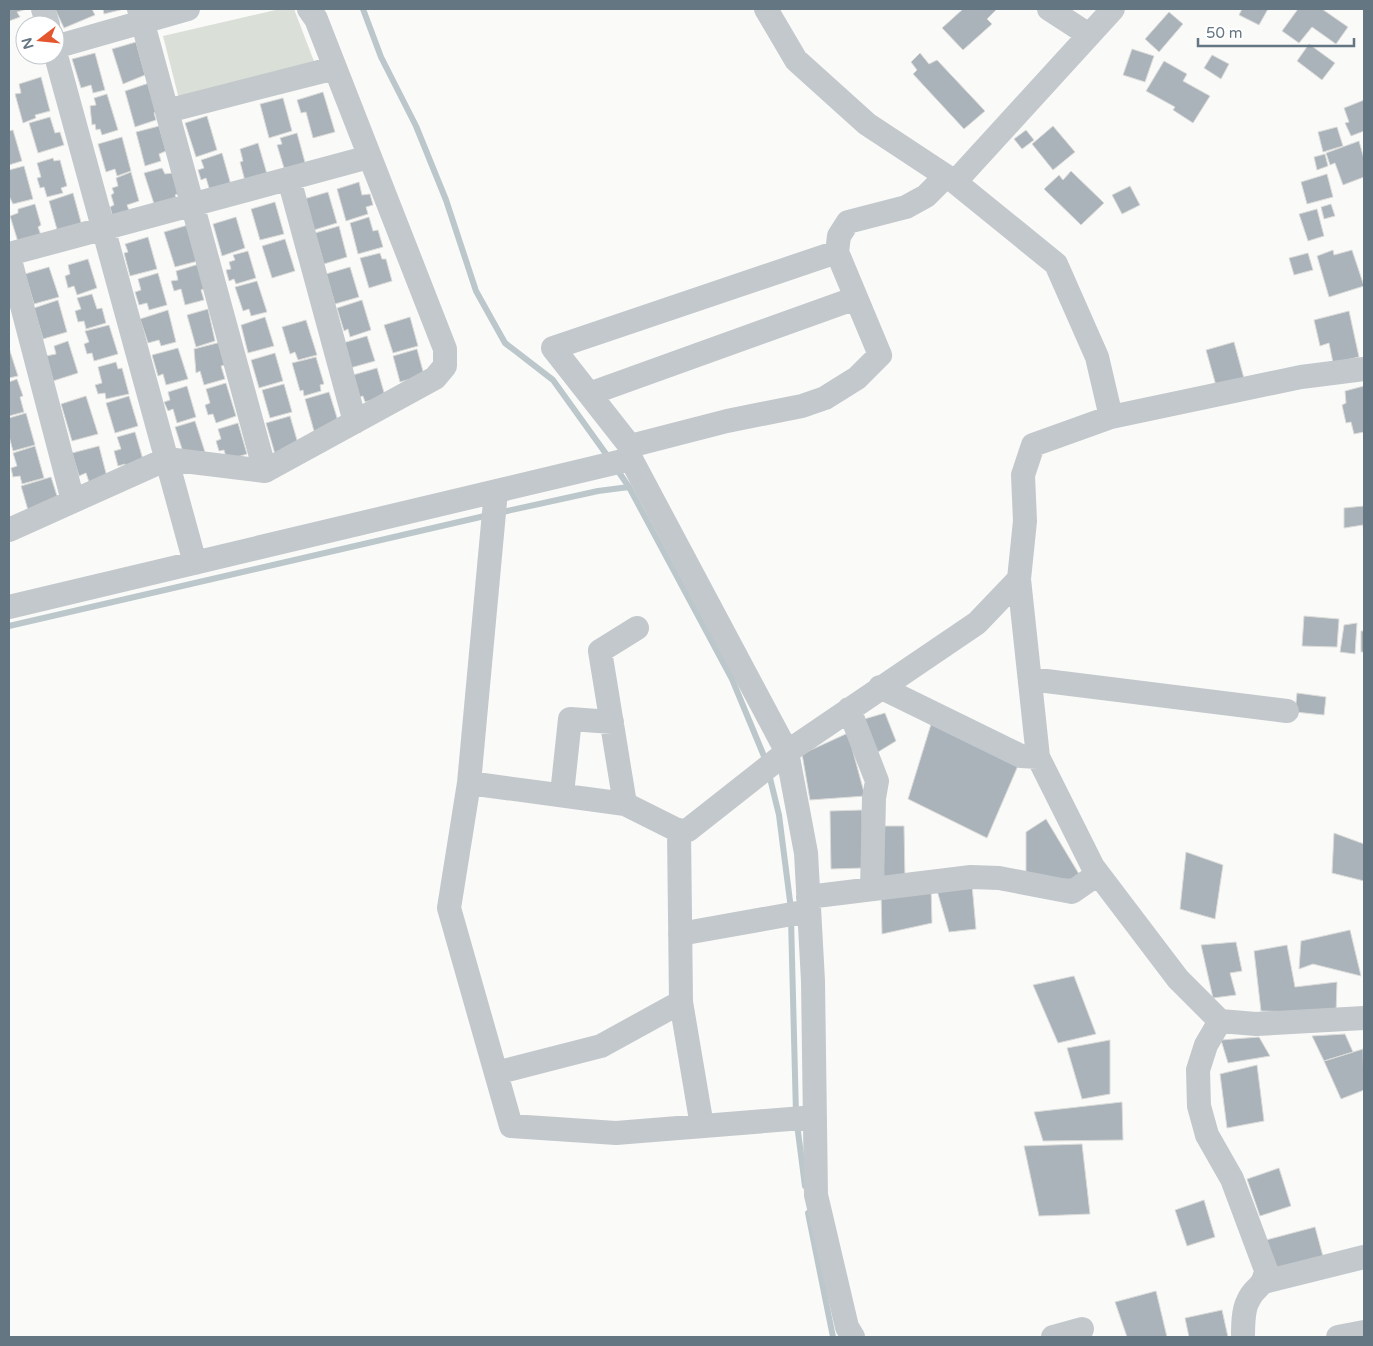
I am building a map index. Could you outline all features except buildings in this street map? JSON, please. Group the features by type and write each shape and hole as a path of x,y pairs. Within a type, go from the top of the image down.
{"street":[{"path":"65,43 140,15 188,9"},
{"path":"9,530 167,459 265,471 435,378 445,366 445,349 316,19 310,9"},
{"path":"766,9 796,60 867,124 950,179 1056,264 1097,357 1110,417"},
{"path":"1049,9 1089,35"},
{"path":"9,607 598,466 727,420 802,406 825,398 857,378 880,355 837,252 839,236 848,222 906,207 950,179 1113,9"},
{"path":"140,15 265,471"},
{"path":"59,65 195,563"},
{"path":"167,111 335,68"},
{"path":"73,501 9,255 369,157"},
{"path":"288,179 355,422"},
{"path":"837,252 553,348 589,394 629,455 787,752 806,853 813,980 816,1195 847,1327 853,1337"},
{"path":"589,394 856,298"},
{"path":"1364,369 1301,377 1110,417 1033,445 1023,475 1025,521 1019,579 1038,757 1098,874 1178,979 1220,1021 1256,1024 1364,1018"},
{"path":"496,491 469,783 449,908 511,1126 616,1133 815,1117"},
{"path":"469,783 562,794 625,804 679,831 688,830 787,752 849,708 977,623 1019,579"},
{"path":"625,804 600,651 637,628"},
{"path":"1030,679 1287,711"},
{"path":"880,687 1021,756 1038,757"},
{"path":"849,708 877,781 874,798 872,889"},
{"path":"562,794 570,719 612,722"},
{"path":"679,831 681,1002 702,1126"},
{"path":"680,934 872,889 971,877 999,878 1072,892 1098,874"},
{"path":"496,1073 601,1046 681,1002"},
{"path":"1220,1021 1206,1044 1198,1070 1199,1106 1207,1135 1232,1179 1266,1270 1264,1282 1248,1300 1243,1337"},
{"path":"1264,1282 1364,1257"},
{"path":"1053,1337 1082,1329"},
{"path":"1338,1337 1364,1332"}],"shaded area":[{"path":"280,9 294,9 315,64 179,99 163,36"}],"waterway":[{"path":"363,9 381,57 416,126 446,200 476,291 505,343 553,380 609,458"},
{"path":"616,468 629,487 732,679 766,761"},
{"path":"498,513 598,491 629,487"},
{"path":"9,626 489,515"},
{"path":"769,774 779,815 791,909"},
{"path":"791,919 796,1114"},
{"path":"797,1124 805,1186"},
{"path":"808,1213 833,1337"}]}
